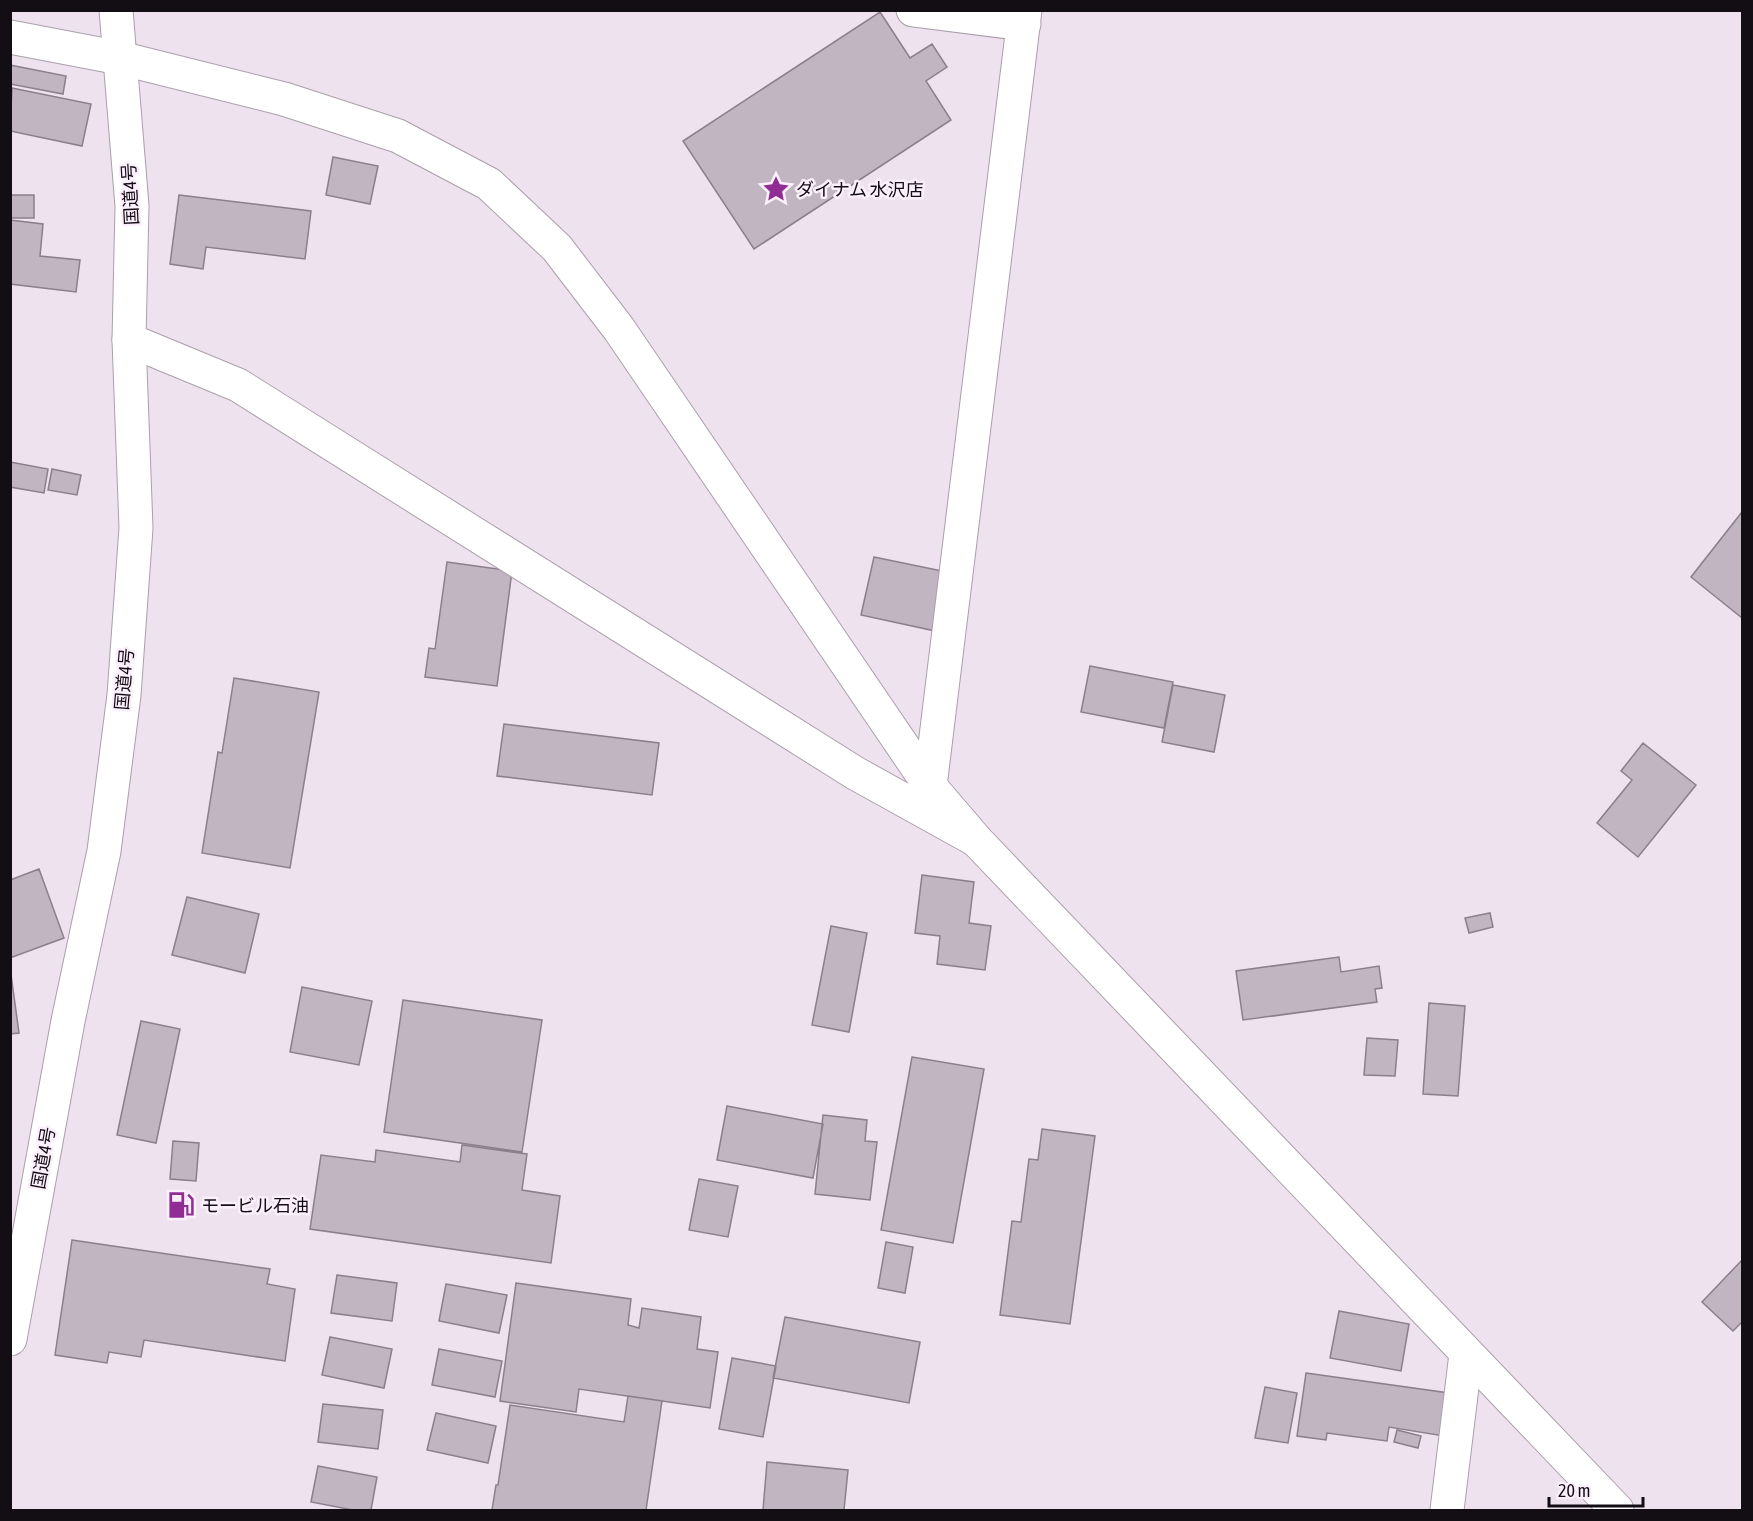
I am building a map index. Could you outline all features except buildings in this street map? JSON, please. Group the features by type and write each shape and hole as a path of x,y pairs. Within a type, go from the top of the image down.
{"main road":[{"name":"国道4号","path":"10,1339 68,1021 104,851 124,695 136,528 129,340 132,206 116,10"},
{"path":"914,10 1025,17 930,786"},
{"path":"10,37 120,58 284,99 398,136 489,184 557,248 619,329 930,786 977,841 1617,1510"},
{"path":"129,340 238,385 855,773 977,841"},
{"path":"1447,1510 1466,1354"}],"place":[{"name":"ダイナム 水沢店","path":"776,189"},
{"name":"モービル石油","path":"181,1205"}]}
